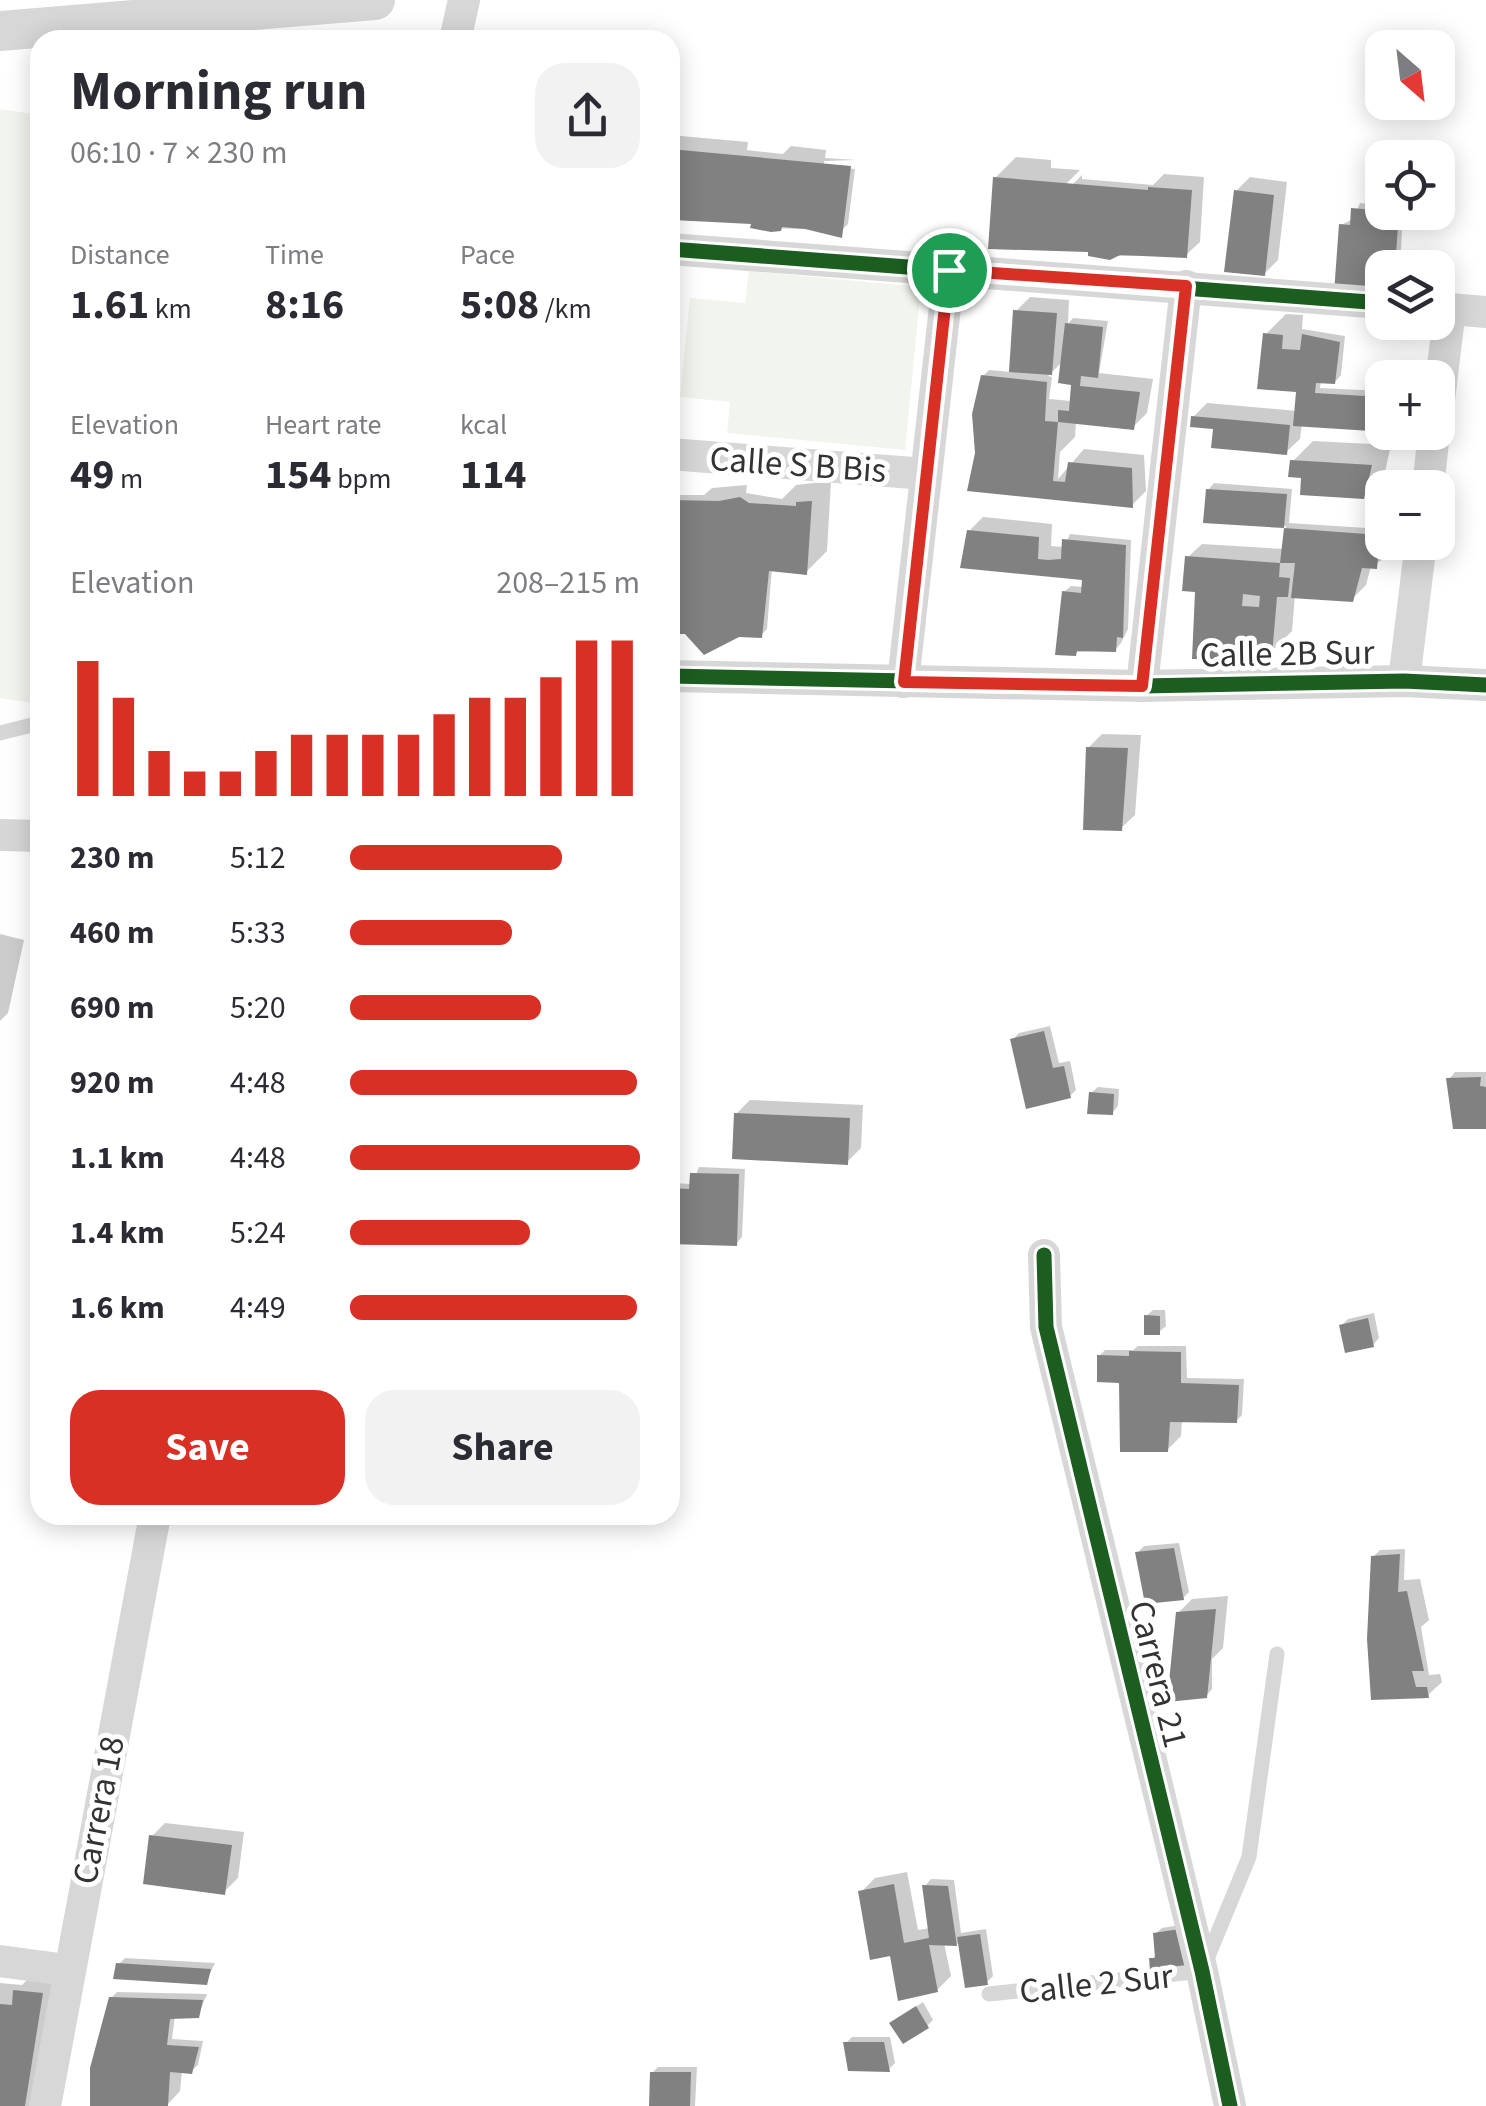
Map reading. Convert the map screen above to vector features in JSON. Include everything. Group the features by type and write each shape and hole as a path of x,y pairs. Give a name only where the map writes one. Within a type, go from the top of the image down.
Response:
{"street":[{"path":"0,30 375,0"},
{"path":"457,30 464,0"},
{"path":"680,251 1365,302"},
{"path":"904,682 949,270"},
{"path":"1142,686 1186,286"},
{"path":"1455,309 1486,312"},
{"name":"Calle S B Bis","path":"680,455 926,474"},
{"path":"1404,681 1419,560"},
{"name":"Calle 2B Sur","path":"680,676 1142,686 1404,681 1486,686"},
{"path":"0,835 30,836"},
{"name":"Carrera 21","path":"1044,1255 1046,1327 1202,1971 1230,2106"},
{"name":"Carrera 18","path":"45,2106 67,1970 153,1525"},
{"path":"0,1961 67,1970"}],"lane":[{"path":"0,732 30,726"},
{"path":"1202,1971 1248,1857 1277,1654"},
{"name":"Calle 2 Sur","path":"990,1994 1202,1971"}],"shaded area":[{"path":"0,109 30,114 30,702 0,698"},
{"path":"749,271 921,287 905,450 727,433 730,402 680,397 690,298 745,303"}],"building":[{"path":"680,150 851,166 842,238 782,227 781,231 771,232 750,228 751,224 680,220"},
{"path":"993,177 1192,190 1187,258 1120,255 1110,260 1088,256 1088,252 988,249"},
{"path":"1234,190 1274,195 1265,276 1224,272"},
{"path":"1351,208 1365,209 1365,230 1398,230 1396,250 1365,250 1365,296 1334,293 1339,224 1350,225"},
{"path":"1013,310 1057,313 1052,375 1009,372"},
{"path":"1065,323 1103,327 1098,378 1081,376 1080,386 1140,392 1134,430 1058,422 1058,410 1069,411 1071,385 1058,383"},
{"path":"1263,333 1283,335 1282,349 1300,350 1302,334 1340,342 1335,384 1316,383 1315,393 1365,396 1365,431 1293,426 1296,392 1257,389"},
{"path":"981,375 1047,382 1045,421 1058,422 1053,481 1065,482 1068,462 1132,468 1133,508 967,491 975,453 972,414"},
{"path":"1191,416 1290,425 1287,455 1211,448 1213,429 1190,427"},
{"path":"1290,460 1372,465 1371,470 1365,470 1364,499 1300,495 1301,478 1288,477"},
{"path":"1206,489 1287,494 1284,528 1203,523"},
{"path":"740,497 749,503 796,506 796,502 812,501 807,575 769,571 762,638 739,637 704,655 685,634 680,634 680,500"},
{"path":"1284,528 1365,534 1365,560 1378,560 1377,569 1362,568 1353,602 1291,598 1295,563 1280,563"},
{"path":"967,530 1039,537 1038,559 1048,560 1061,559 1062,539 1126,545 1123,638 1117,637 1116,652 1055,655 1062,591 1081,593 1082,580 960,568"},
{"path":"1185,556 1280,563 1279,577 1290,578 1288,597 1277,597 1272,655 1237,653 1237,660 1192,659 1195,592 1182,591","holes":["1243,594 1260,596 1259,607 1242,606"]},
{"path":"1086,747 1128,748 1122,831 1083,830"},
{"path":"1044,1031 1053,1068 1064,1066 1071,1098 1026,1109 1010,1039"},
{"path":"1481,1077 1480,1086 1486,1087 1486,1129 1453,1129 1446,1078"},
{"path":"1089,1092 1114,1094 1113,1115 1087,1114"},
{"path":"734,1113 850,1118 848,1165 732,1159"},
{"path":"690,1173 739,1174 737,1246 680,1244 680,1189 689,1189"},
{"path":"1144,1315 1160,1316 1160,1335 1144,1335"},
{"path":"1368,1318 1374,1347 1345,1353 1339,1325"},
{"path":"1129,1351 1181,1352 1181,1383 1239,1385 1237,1423 1170,1422 1168,1452 1120,1452 1119,1383 1097,1382 1097,1355 1129,1356"},
{"path":"1174,1548 1184,1600 1145,1604 1135,1552"},
{"path":"1400,1554 1398,1592 1407,1591 1424,1671 1412,1671 1416,1687 1427,1687 1429,1698 1371,1700 1367,1639 1371,1556"},
{"path":"1216,1609 1207,1698 1167,1702 1176,1612"},
{"path":"149,1835 232,1845 225,1895 143,1884"},
{"path":"894,1884 904,1943 929,1938 922,1885 948,1886 957,1946 929,1945 938,1992 898,2001 890,1956 870,1960 858,1891"},
{"path":"1187,1928 1191,1967 1150,1971 1149,1958 1155,1958 1153,1933"},
{"path":"980,1934 988,1985 965,1988 957,1937"},
{"path":"116,1963 211,1969 207,1985 113,1979"},
{"path":"13,1990 43,1993 25,2106 0,2106 0,2004 12,2005"},
{"path":"109,1997 203,2000 199,2018 170,2019 167,2045 199,2047 192,2074 170,2072 168,2106 90,2106 90,2068"},
{"path":"916,2006 929,2028 903,2044 889,2023"},
{"path":"843,2042 884,2042 890,2072 848,2071"},
{"path":"650,2072 691,2072 690,2106 649,2106"}],"cycle path":[{"path":"680,250 1365,302"},
{"path":"680,676 1142,686 1404,681 1486,685"},
{"path":"1044,1255 1046,1327 1202,1971 1230,2106"}],"route":[{"path":"949,270 1186,286 1142,686 904,682 949,270"}]}
